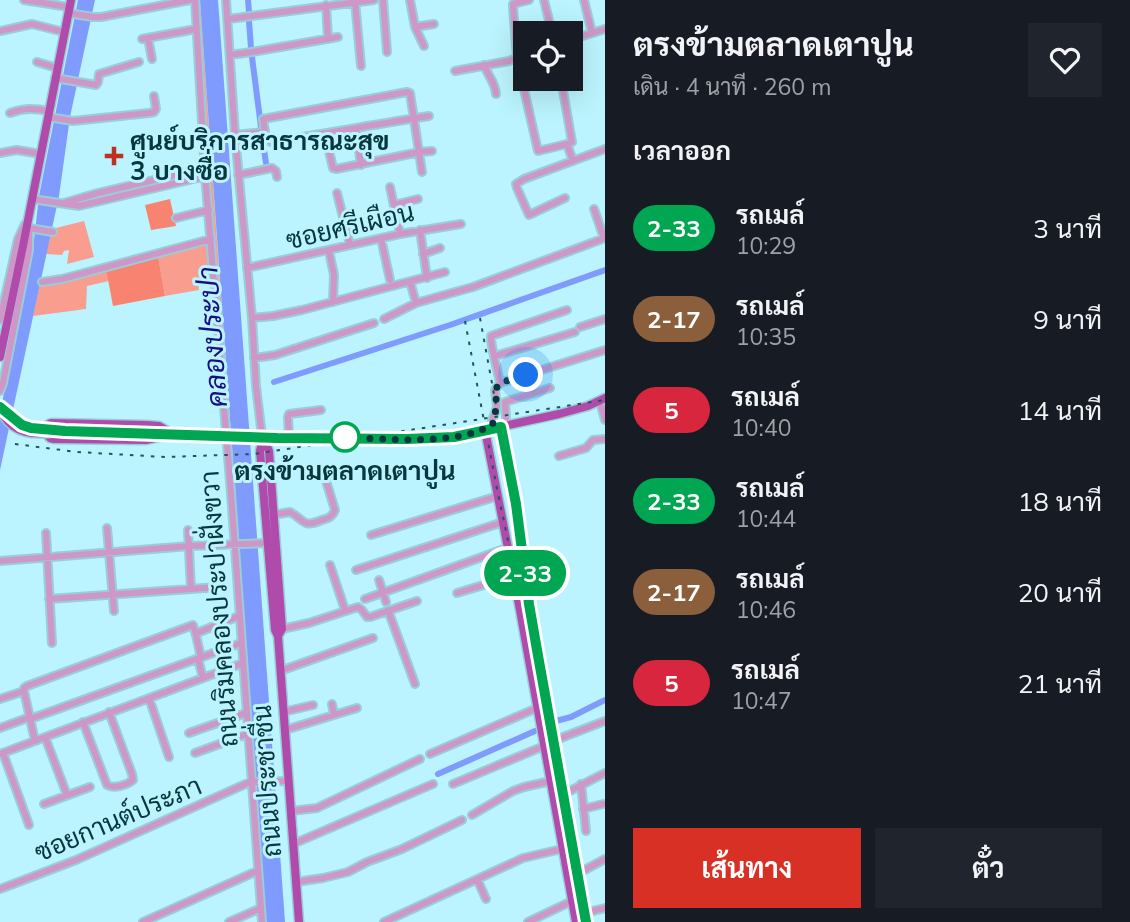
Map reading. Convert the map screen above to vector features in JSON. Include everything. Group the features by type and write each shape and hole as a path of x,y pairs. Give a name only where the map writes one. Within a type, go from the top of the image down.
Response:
{"main road":[{"path":"0,357 35,199 41,154 71,8"},
{"path":"0,408 22,425 65,431 289,438 433,438 454,437 497,425 604,403"},
{"path":"51,423 134,424 159,426 173,434 146,440 54,439 47,435 46,426 51,423"},
{"path":"497,425 516,504 529,604 585,918"},
{"path":"485,430 576,922"},
{"name":"ถนนประชาชื่น","path":"263,437 269,452 274,515 280,671 299,922"},
{"name":"ถนนประชาชื่น","path":"263,437 260,451 263,543 275,629 280,633"},
{"path":"544,746 554,743"}],"street":[{"path":"24,0 71,8 92,17 192,0"},
{"name":"ถนนริมคลองประปาฝั่งขวา","path":"192,0 228,436 261,922"},
{"path":"226,0 238,175 258,408 263,437"},
{"path":"228,19 374,0"},
{"path":"383,0 387,52"},
{"path":"410,0 415,27 424,46"},
{"path":"514,21 513,4 529,0"},
{"path":"544,0 549,21"},
{"path":"584,0 592,33"},
{"path":"355,2 361,66"},
{"path":"326,5 328,39"},
{"path":"0,31 32,24 64,32"},
{"path":"415,27 434,24"},
{"path":"152,59 145,38 196,29"},
{"path":"583,36 605,31"},
{"path":"230,55 338,37"},
{"path":"455,71 513,59"},
{"path":"37,62 58,75 79,83 96,85 99,74 139,62"},
{"path":"484,65 495,84 496,94"},
{"path":"524,91 538,151 572,142 563,91"},
{"path":"422,172 420,152 415,118 411,94 407,92 262,119 264,132 271,142 326,134 415,118 429,116"},
{"path":"10,113 33,108 70,121 149,113 156,109 154,96"},
{"path":"356,129 361,165"},
{"path":"235,135 264,132"},
{"path":"326,134 333,168 338,169 432,151"},
{"path":"567,144 573,161"},
{"path":"565,198 531,215 528,214 516,184 605,149"},
{"path":"0,153 17,150 41,154"},
{"path":"60,204 205,168"},
{"path":"238,175 270,168 276,171 276,177"},
{"path":"35,199 79,206 206,176"},
{"path":"390,187 400,234"},
{"path":"337,194 350,245"},
{"path":"394,205 418,199"},
{"path":"384,319 416,303 482,284 604,238 594,209"},
{"path":"176,218 209,210"},
{"path":"0,391 29,250 32,228 30,213"},
{"path":"0,320 18,239 30,213"},
{"name":"ซอยศรีเผือน","path":"247,268 419,230 461,224"},
{"path":"32,228 53,232"},
{"path":"419,230 427,278"},
{"path":"381,238 390,280"},
{"path":"42,282 212,239"},
{"path":"423,254 440,248"},
{"path":"329,251 334,275 333,302"},
{"path":"251,318 273,316 333,302 445,272"},
{"path":"411,285 416,303"},
{"path":"500,383 489,337 567,310"},
{"path":"495,356 605,319"},
{"path":"254,358 275,355 374,323"},
{"path":"497,425 492,421 497,407 495,390 500,383 605,350"},
{"path":"506,418 505,402 550,388"},
{"path":"604,403 605,420"},
{"path":"289,438 289,414 321,410"},
{"path":"559,456 586,447 593,440 605,439"},
{"path":"274,515 290,512 307,525 331,517 335,510 323,471"},
{"path":"371,535 498,496"},
{"path":"356,570 503,522"},
{"path":"107,528 114,611"},
{"path":"188,530 191,589"},
{"path":"46,533 52,643"},
{"path":"0,561 263,543"},
{"path":"365,599 508,548"},
{"path":"331,565 345,610"},
{"path":"457,593 513,576"},
{"path":"379,580 386,602"},
{"path":"50,599 219,587"},
{"path":"280,633 345,610 358,607 367,617 417,601"},
{"path":"388,610 415,684"},
{"path":"196,635 199,631 239,616"},
{"path":"35,741 24,691 27,685 192,625 204,678"},
{"path":"280,671 373,638"},
{"path":"0,728 241,643"},
{"path":"29,825 2,753 243,663"},
{"path":"0,699 24,691"},
{"path":"149,698 169,757"},
{"path":"332,704 334,715"},
{"path":"283,712 313,705"},
{"path":"285,730 357,708"},
{"path":"430,754 537,708"},
{"path":"83,722 107,785 111,787 130,783 133,777 109,712"},
{"path":"189,733 247,713"},
{"path":"554,743 605,720"},
{"path":"195,753 247,734"},
{"path":"45,737 67,795"},
{"path":"453,784 544,746"},
{"path":"291,811 317,808 420,759"},
{"path":"564,794 605,773"},
{"name":"ซอยกานต์ประภา","path":"0,889 76,860 253,782 288,781"},
{"path":"472,815 513,791 551,781"},
{"path":"293,844 433,784"},
{"path":"581,784 586,831"},
{"path":"44,804 90,787"},
{"path":"583,809 603,804"},
{"path":"296,882 348,872 462,820"},
{"path":"384,922 523,858 562,849"},
{"path":"577,874 605,859"},
{"path":"143,922 257,871"},
{"path":"477,879 486,899"},
{"path":"528,922 572,901"},
{"path":"229,922 261,908"},
{"path":"585,918 605,908"}],"shaded area":[{"path":"197,0 200,0 230,427 228,427"},
{"path":"170,199 176,226 151,230 145,205"},
{"path":"84,221 94,257 67,264 69,250 62,255 46,254 52,229"},
{"path":"209,244 212,279 198,279 199,290 165,296 158,256"},
{"path":"158,256 165,296 113,306 106,269"},
{"path":"106,269 109,281 87,286 86,309 33,316 40,284"}],"water":[{"path":"78,0 95,0 70,117 59,196 0,470 0,413"},
{"path":"200,0 218,0 285,922 266,922"}],"waterway":[{"path":"248,0 249,12"},
{"path":"249,21 251,48"},
{"path":"252,57 261,127"},
{"path":"262,137 266,163"},
{"path":"274,382 450,325 605,270"},
{"path":"552,722 571,717 605,700"},
{"path":"438,774 535,731"}],"railway":[{"path":"480,318 511,487 529,621 584,922"},
{"path":"465,321 513,564"},
{"path":"15,444 77,452 165,457 254,454 605,400"}],"bus line":[{"name":"2-33","path":"0,407 22,425 65,431 407,439 454,437 501,427 516,504 529,604 586,922"}],"place":[{"name":"ศูนย์บริการสาธารณะสุข 3 บางซื่อ","path":"114,156"},
{"name":"ตรงข้ามตลาดเตาปูน","path":"345,437"}],"route":[{"path":"345,437 454,437 485,430 493,424 497,407 495,390 500,383 526,375"}],"water label":[{"name":"คลองประปา","path":"212,337"}]}
